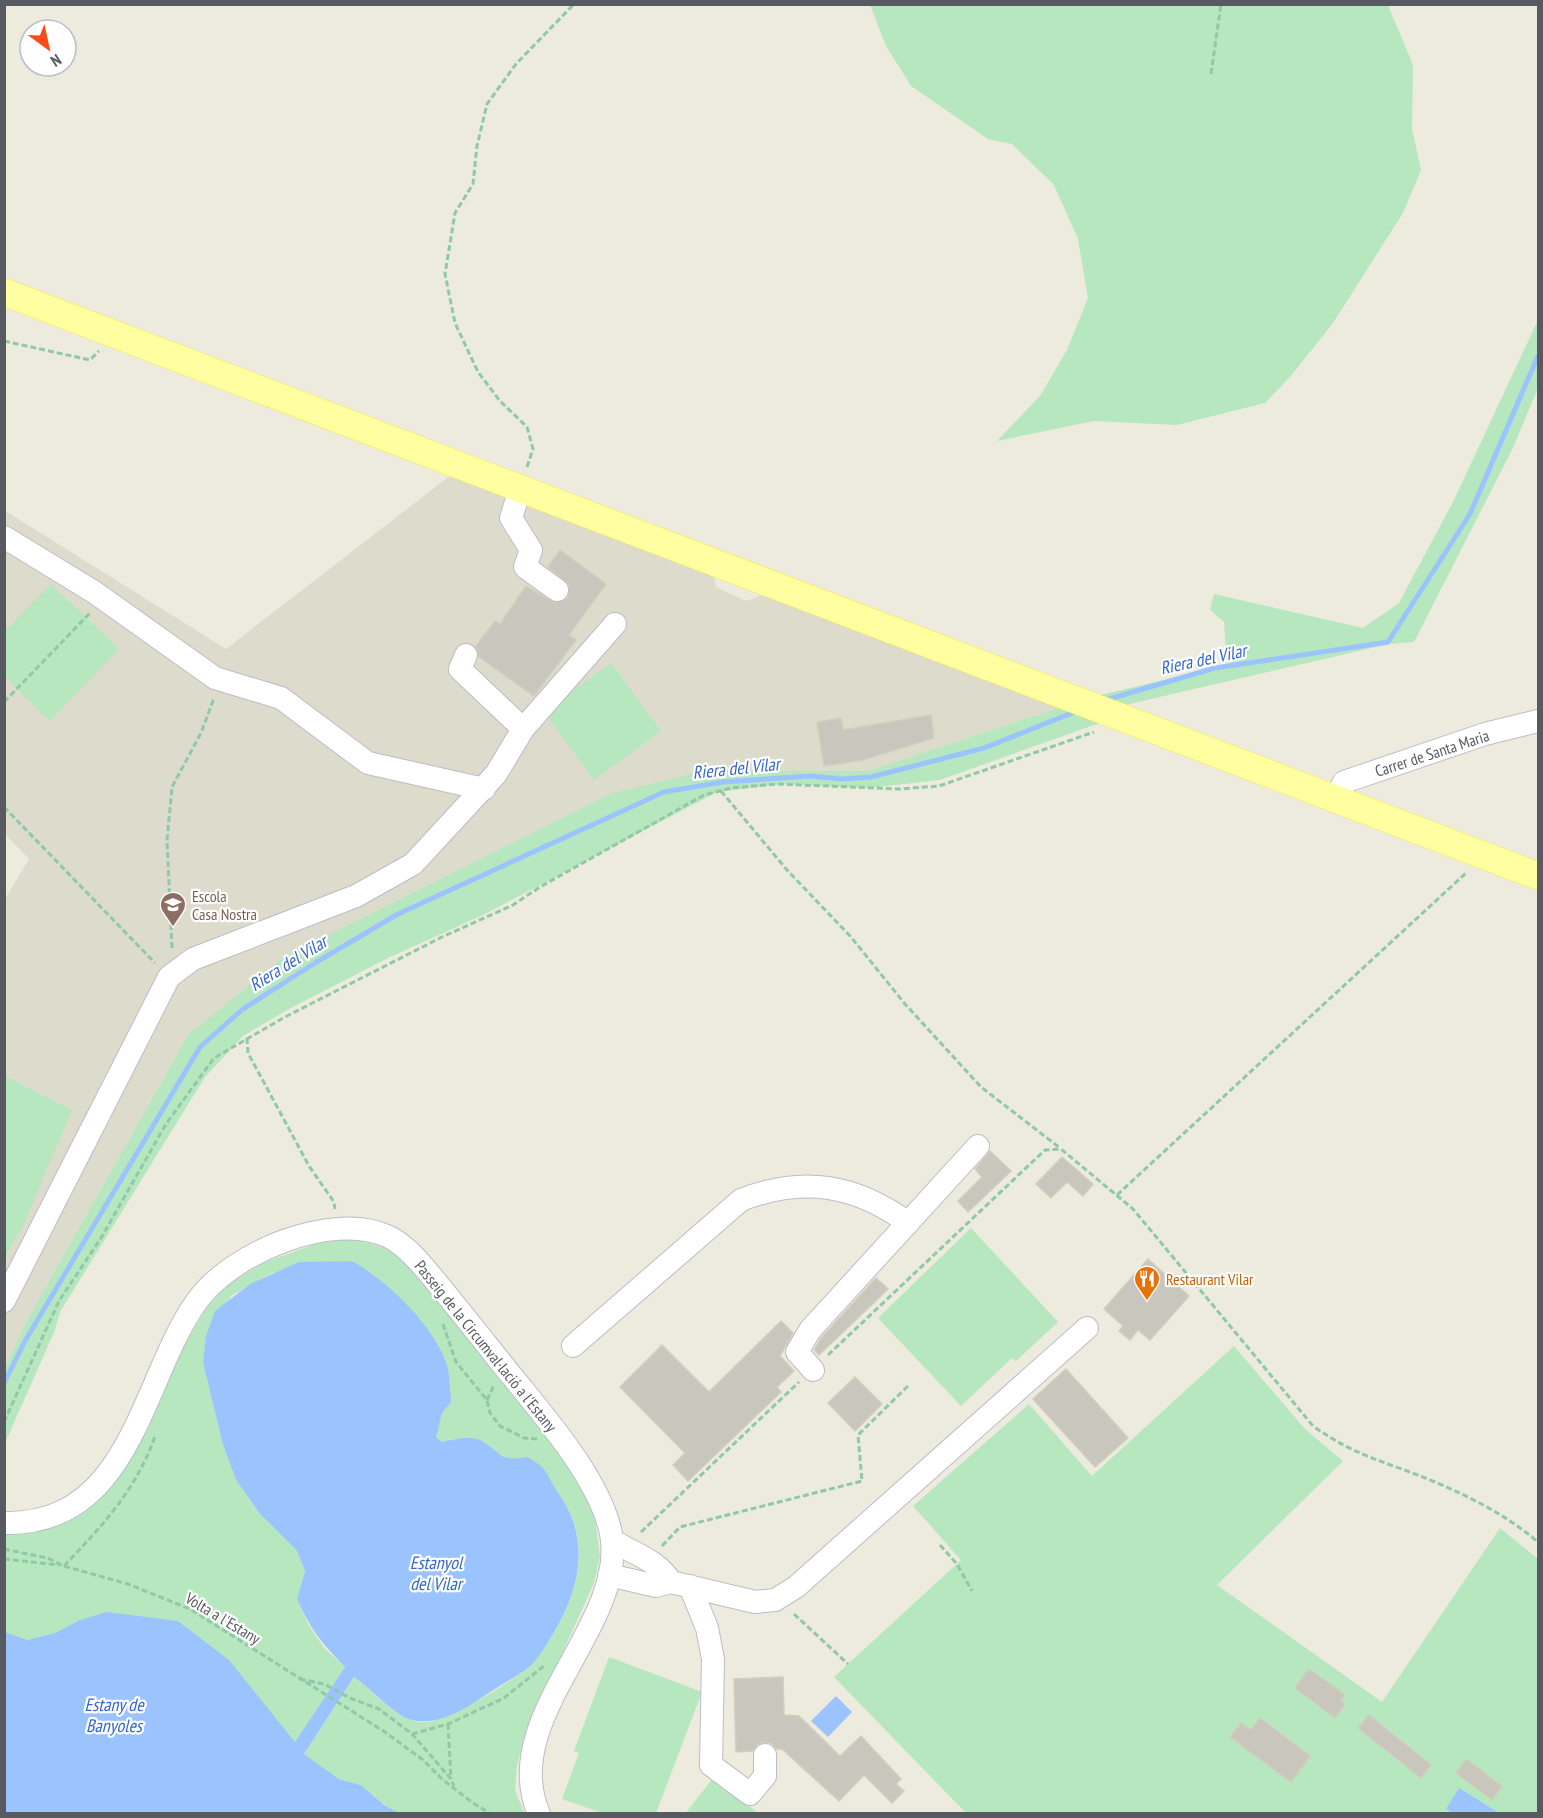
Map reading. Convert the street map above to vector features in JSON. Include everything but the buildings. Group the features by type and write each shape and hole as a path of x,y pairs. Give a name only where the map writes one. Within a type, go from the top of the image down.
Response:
{"main road":[{"path":"4,292 1539,876"}],"street":[{"path":"520,489 511,518 531,550 525,567 557,590"},
{"path":"4,537 104,599 221,679 281,698 368,763 483,789"},
{"path":"4,1301 169,977 193,959 356,896 413,864 496,774 523,729 615,624"},
{"path":"466,655 460,669 523,729"},
{"name":"Carrer de Santa Maria","path":"1335,799 1344,782 1485,734 1539,721"},
{"path":"813,1370 797,1352 810,1330 978,1146"},
{"path":"573,1346 741,1200 762,1192 802,1186 853,1192 883,1204 908,1223"},
{"name":"Passeig de la Circumval·lació a l'Estany","path":"4,1523 22,1522 49,1515 65,1509 91,1492 123,1450 146,1408 186,1319 198,1299 222,1273 248,1257 300,1237 338,1227 365,1228 389,1236 412,1254 428,1272 556,1431 601,1505 612,1540 609,1575 602,1598 544,1716 532,1754 530,1779 539,1814"},
{"path":"609,1575 656,1586 680,1584 755,1602 775,1600 796,1587 1087,1328"},
{"path":"612,1540 630,1552 654,1561 680,1584 707,1628 713,1659 711,1765 750,1794 765,1776 765,1755"}],"path":[{"path":"520,489 533,448 527,427 500,401 478,372 455,323 445,274 455,213 473,184 477,146 488,104 516,64 574,4"},
{"path":"1210,75 1221,4"},
{"path":"4,341 90,360 100,350"},
{"path":"4,702 104,599"},
{"path":"169,977 173,940 167,887 167,840 172,787 201,733 221,679"},
{"path":"4,1422 59,1301 70,1289 166,1124 214,1058 247,1038 442,937 513,905 540,886 704,795 721,790 777,784 900,789 939,786 1108,727 1117,716"},
{"path":"721,790 787,870 850,937 904,1004 981,1087 1061,1149"},
{"path":"4,807 169,977"},
{"path":"1117,1195 1485,856"},
{"path":"247,1038 249,1053 285,1123 334,1202 338,1227"},
{"path":"440,1317 456,1362 487,1400 490,1413 500,1426 524,1438 545,1440"},
{"path":"657,1551 680,1527 862,1481 858,1435 909,1385"},
{"path":"64,1566 129,1493 145,1464 156,1434"},
{"path":"940,1545 957,1564 972,1591"},
{"name":"Volta a l'Estany","path":"4,1549 47,1558 64,1566"},
{"name":"Volta a l'Estany","path":"4,1559 64,1566 128,1584 190,1609 345,1707 423,1760 454,1788 491,1814"},
{"path":"794,1614 848,1664"},
{"path":"412,1734 448,1724 504,1698 535,1675 548,1662"},
{"name":"Volta a l'Estany","path":"297,1678 324,1684 350,1698 379,1709 412,1734 451,1779 454,1788"},
{"path":"448,1724 451,1779"}],"shaded area":[{"name":"Escola Casa Nostra","path":"451,475 714,575 716,587 746,601 766,594 1064,706 868,771 703,771 188,1035 27,1320 5,1367 5,899 29,859 5,834 4,515 7,512 226,649"}],"green space":[{"path":"870,5 1388,5 1413,65 1412,129 1421,170 1403,213 1333,323 1290,377 1265,403 1177,425 1094,421 997,441 1040,396 1067,350 1088,298 1078,239 1054,185 1012,144 988,139 911,86 886,46"},
{"path":"1538,320 1538,388 1513,448 1414,642 1389,644 1125,705 1100,695 1227,665 1224,622 1210,610 1214,594 1363,628 1399,603 1453,502"},
{"path":"51,584 119,649 50,721 5,677 4,632"},
{"path":"611,663 661,731 594,780 544,712"},
{"path":"1064,706 1108,720 940,780 869,788 781,784 717,792 485,914 386,959 289,1009 243,1036 205,1077 60,1312 55,1330 5,1443 5,1367 27,1320 188,1035 284,957 613,793 703,771 868,771"},
{"path":"5,1076 72,1110 23,1226 5,1256"},
{"path":"971,1228 1058,1322 1016,1361 1012,1358 961,1406 878,1318"},
{"path":"346,1239 367,1242 383,1248 414,1270 557,1447 594,1513 600,1556 594,1583 524,1738 517,1766 515,1790 524,1813 400,1813 384,1805 361,1785 339,1779 304,1754 355,1676 397,1713 413,1721 425,1722 444,1717 468,1705 517,1676 545,1647 558,1626 568,1605 579,1560 578,1537 571,1515 541,1467 528,1457 514,1459 500,1456 481,1441 454,1439 442,1442 435,1437 442,1413 451,1401 421,1320 378,1278 352,1261 336,1261 272,1273 231,1296 203,1363 223,1445 236,1480 260,1514 297,1551 305,1571 297,1599 308,1624 324,1648 345,1667 295,1743 239,1673 5,1657 5,1533 37,1530 142,1437 186,1342 208,1306 229,1283 266,1262 315,1244"},
{"path":"1234,1346 1305,1429 1343,1461 1217,1585 1382,1702 1500,1528 1538,1559 1538,1813 966,1813 834,1677 961,1560 913,1506 1029,1404 1092,1476"},
{"path":"609,1657 702,1692 656,1813 602,1813 562,1799 579,1753 574,1751"},
{"path":"713,1778 758,1813 685,1814"}],"water":[{"name":"Estanyol del Vilar","path":"352,1261 380,1280 409,1307 423,1322 443,1354 450,1381 451,1402 442,1413 436,1437 442,1442 471,1438 480,1440 505,1457 528,1457 545,1470 569,1511 578,1546 575,1582 570,1600 545,1647 533,1663 519,1674 463,1709 435,1720 416,1721 400,1715 354,1677 304,1754 339,1779 361,1785 384,1805 400,1813 5,1813 5,1632 27,1640 55,1633 80,1620 107,1612 178,1621 229,1660 295,1742 345,1667 318,1636 297,1599 305,1571 297,1551 260,1514 236,1480 223,1445 203,1363 206,1336 215,1311 250,1284 299,1262"},
{"path":"836,1696 852,1712 828,1737 811,1721"},
{"path":"1459,1788 1499,1813 1453,1813 1446,1809"}],"waterway":[{"name":"Riera del Vilar","path":"1102,701 1215,668 1388,642 1470,514 1538,356"},
{"name":"Riera del Vilar","path":"4,1383 25,1341 200,1047 243,1009 315,963 398,914 664,792 723,782 811,776 842,779 871,777 984,748 1077,711"}],"place":[{"name":"Escola Casa Nostra","path":"173,928"},
{"name":"Restaurant Vilar","path":"1147,1302"}],"water label":[{"name":"Estany de Banyoles","path":"114,1714"}]}
